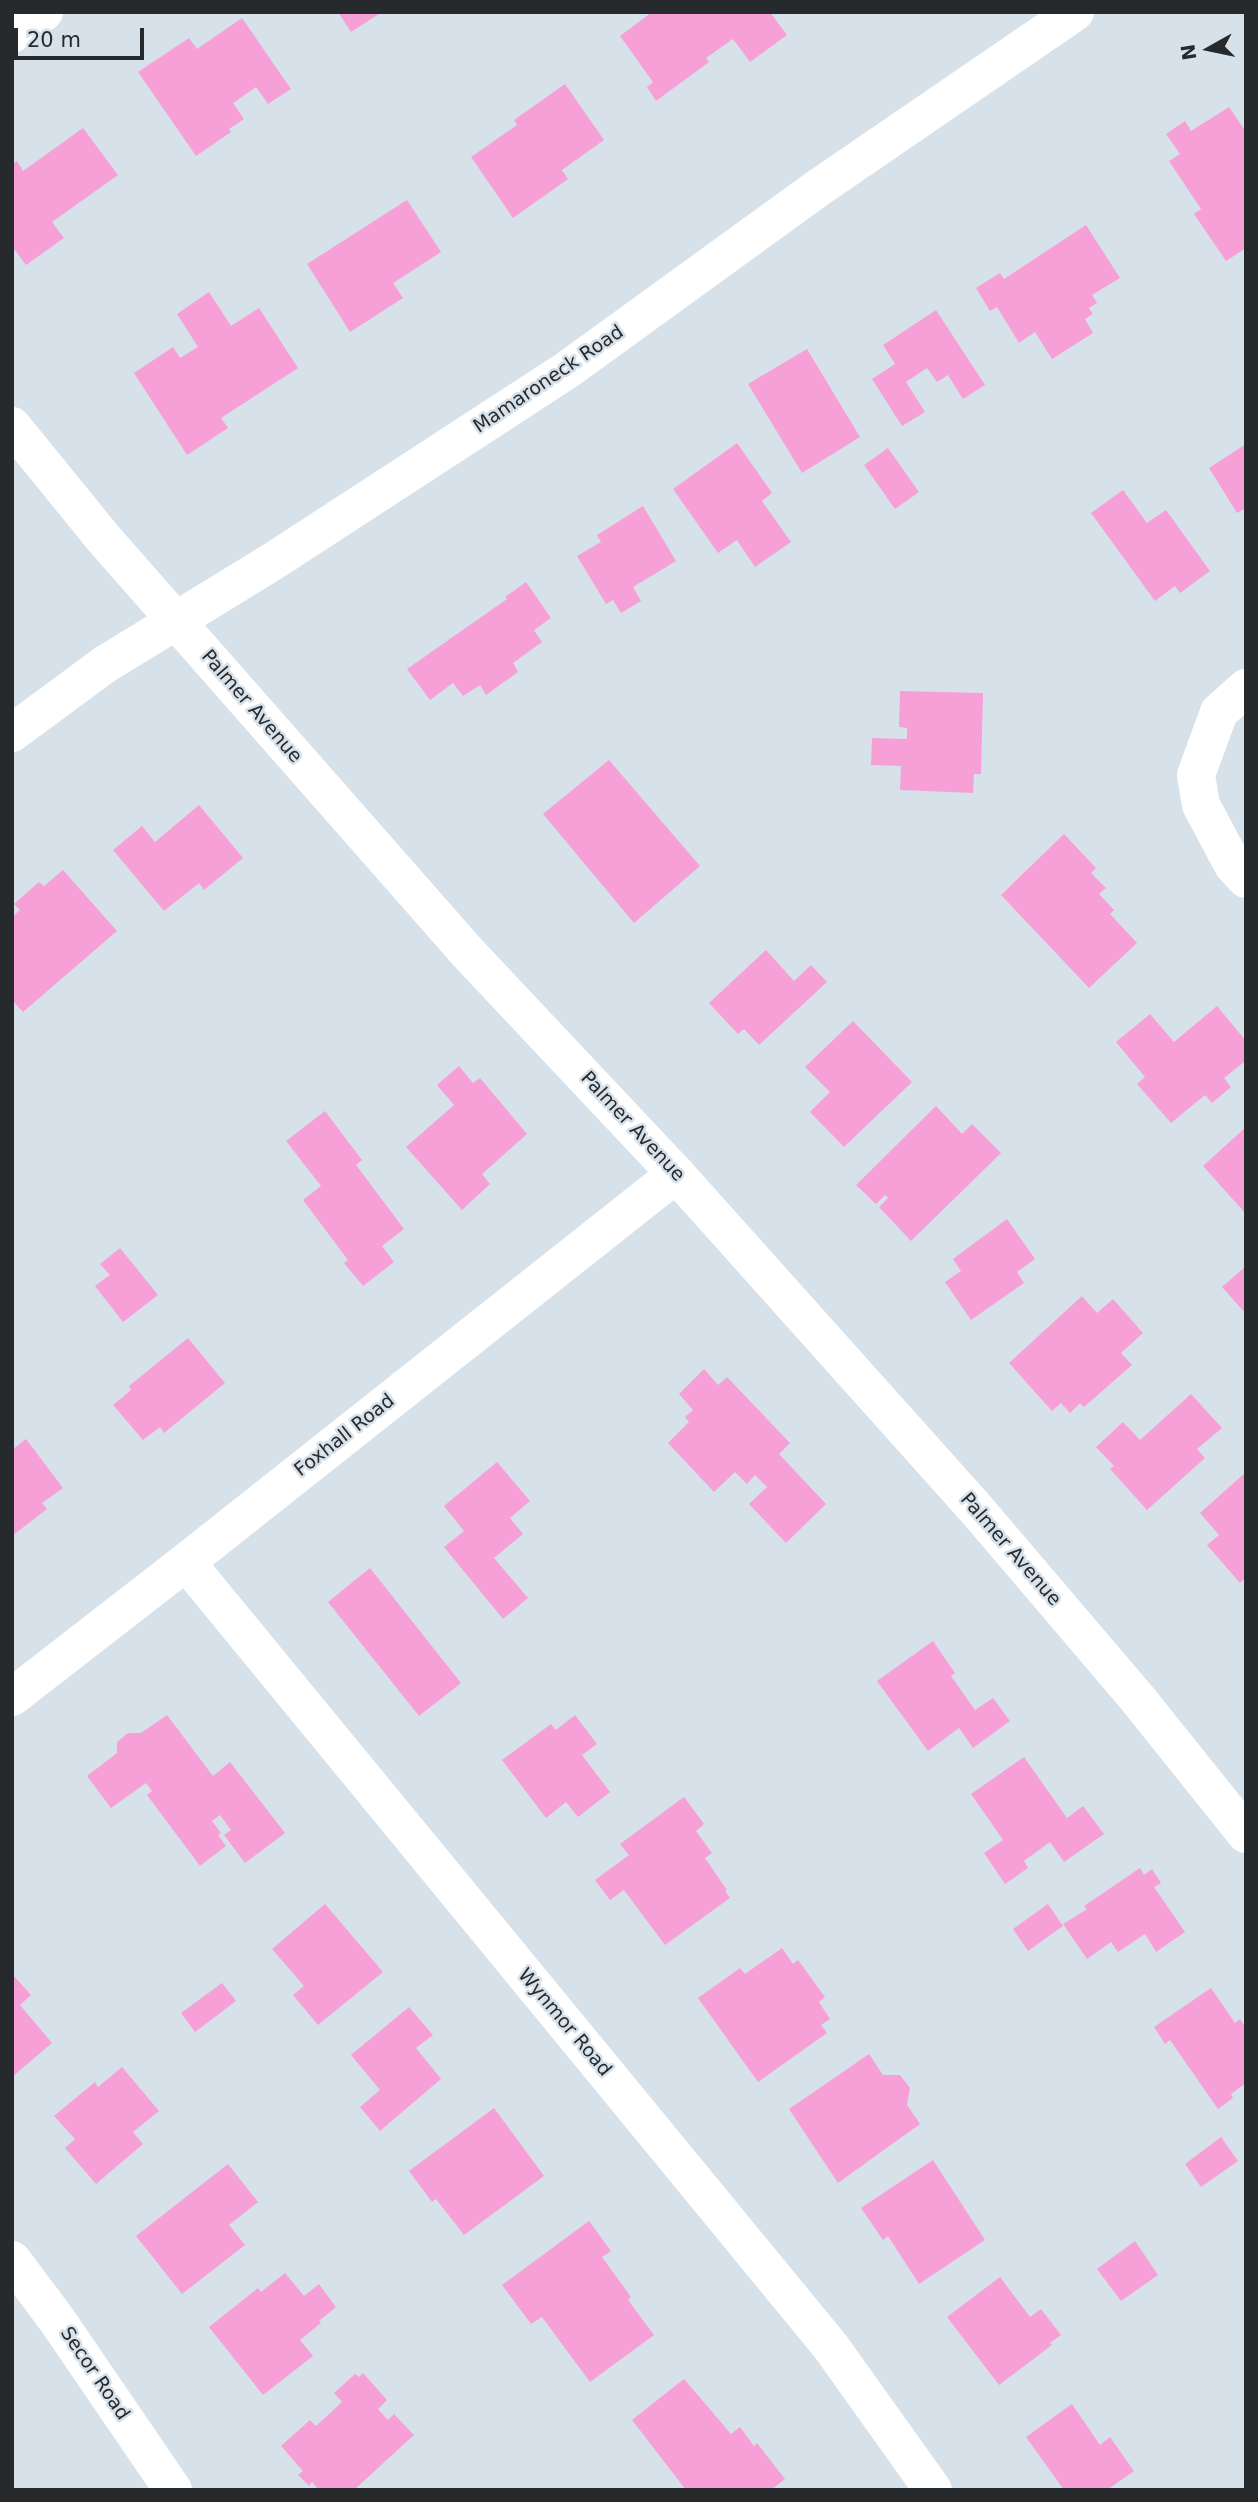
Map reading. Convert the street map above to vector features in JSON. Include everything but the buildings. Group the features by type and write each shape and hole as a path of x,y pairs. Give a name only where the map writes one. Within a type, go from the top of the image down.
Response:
{"street":[{"path":"12,33 44,12"},
{"name":"Mamaroneck Road","path":"12,733 104,665 275,560 567,370 818,188 1075,12"},
{"name":"Palmer Avenue","path":"12,426 104,539 468,953 676,1174 976,1509 1137,1698 1246,1834"},
{"path":"1246,688 1219,712 1196,775 1201,805 1233,865 1246,879"},
{"name":"Foxhall Road","path":"12,1697 676,1174"},
{"name":"Wynmor Road","path":"186,1562 831,2347 933,2490"},
{"name":"Secor Road","path":"12,2260 57,2320 173,2490"}]}
